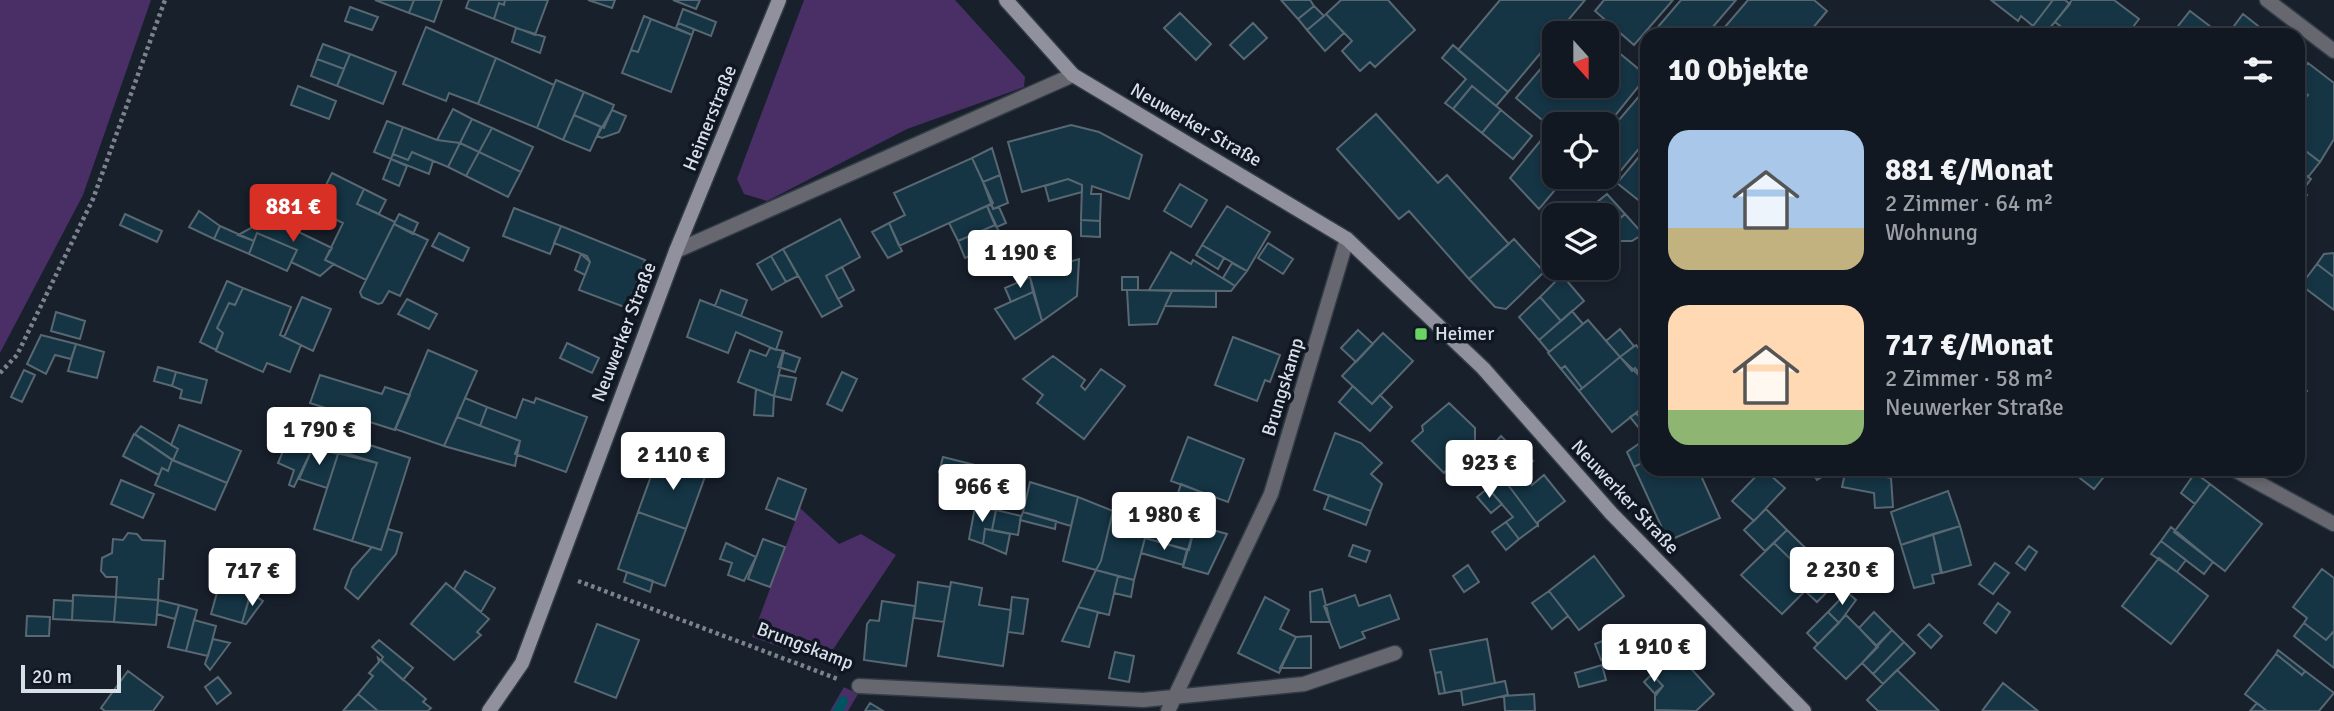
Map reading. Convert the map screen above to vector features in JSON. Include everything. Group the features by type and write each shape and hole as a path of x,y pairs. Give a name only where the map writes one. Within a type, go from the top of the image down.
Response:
{"street":[{"name":"Heimerstraße","path":"676,251 779,0"},
{"name":"Neuwerker Straße","path":"1006,0 1073,75 1347,239 1483,368 1611,513 1804,711"},
{"path":"2267,0 2304,28"},
{"path":"2305,29 2334,51"},
{"name":"Neuwerker Straße","path":"489,711 522,663 676,251 1073,75"},
{"name":"Brungskamp","path":"1168,711 1178,695 1271,494 1347,239"},
{"path":"2246,476 2334,524"},
{"name":"Brungskamp","path":"859,687 1143,700 1304,684 1395,653"}],"path":[{"path":"0,373 17,355 93,199 165,0"},
{"name":"Brungskamp","path":"556,573 859,687"}],"shaded area":[{"path":"0,0 151,0 83,195 0,353"},
{"path":"804,0 955,0 1025,77 1024,87 907,129 767,201 744,194 737,179"},
{"path":"800,508 839,544 861,534 896,555 824,663 752,637"},
{"path":"844,687 858,694 848,711 830,711"}],"building":[{"path":"375,0 414,0 409,13"},
{"path":"414,0 442,0 434,22 409,13"},
{"path":"469,0 505,0 504,5 499,3 494,19 466,8"},
{"path":"505,0 548,0 535,35 494,19 499,3 504,5"},
{"path":"588,0 615,0 612,8"},
{"path":"673,0 700,0 696,9"},
{"path":"1281,0 1310,0 1314,6 1298,19"},
{"path":"1341,0 1388,0 1415,30 1375,67 1370,62 1360,71 1342,51 1352,41 1326,14"},
{"path":"1500,0 1585,0 1567,21 1542,21 1542,51 1508,92 1458,50"},
{"path":"1604,0 1673,0 1649,28 1640,28 1640,38 1634,45 1619,32 1619,21 1606,21 1595,11"},
{"path":"1681,0 1736,0 1712,28 1657,28"},
{"path":"1748,0 1814,0 1827,11 1813,28 1724,28"},
{"path":"1991,0 2053,0 2033,26 2021,16 2018,21"},
{"path":"2053,0 2065,0 2070,4 2050,28 2033,26"},
{"path":"2072,0 2114,0 2139,19 2132,28 2063,28 2055,22"},
{"path":"1314,6 1324,16 1307,30 1298,19"},
{"path":"350,7 378,17 372,30 345,21"},
{"path":"683,9 716,22 711,36 678,23"},
{"path":"2190,11 2211,27 2210,28 2177,28"},
{"path":"1180,13 1211,44 1196,60 1164,28"},
{"path":"1326,14 1344,33 1325,51 1307,30"},
{"path":"2243,14 2261,28 2232,28"},
{"path":"644,16 651,19 638,52 631,50"},
{"path":"651,19 692,35 671,92 622,73 631,50 638,52"},
{"path":"678,23 694,29 692,35 676,28"},
{"path":"1253,23 1267,38 1244,59 1230,45"},
{"path":"426,27 496,58 478,104 449,93 446,101 403,84"},
{"path":"516,28 545,37 540,53 512,42"},
{"path":"323,44 350,54 344,69 317,59"},
{"path":"1453,45 1508,92 1496,106 1472,86 1453,109 1445,103 1466,79 1442,58"},
{"path":"1619,53 1640,70 1640,85 1618,112 1542,112 1542,120 1516,98 1542,67 1542,98 1619,98"},
{"path":"350,54 396,72 383,104 337,86"},
{"path":"496,58 554,85 537,128 478,104"},
{"path":"317,59 344,69 337,86 311,76"},
{"path":"2308,63 2334,83 2334,139 2320,162 2305,150 2305,98 2308,95 2305,93 2305,67"},
{"path":"556,80 584,92 563,140 537,128"},
{"path":"298,86 336,101 329,119 291,105"},
{"path":"1472,86 1501,110 1482,133 1453,109"},
{"path":"584,92 614,105 604,128 574,115"},
{"path":"1640,95 1640,147 1619,173 1619,120"},
{"path":"453,109 472,119 460,143 437,140"},
{"path":"612,110 626,116 619,132 602,138 597,136"},
{"path":"1501,110 1532,136 1513,159 1482,133"},
{"path":"1376,114 1438,183 1447,175 1509,244 1469,279 1409,211 1399,219 1337,149"},
{"path":"574,115 601,127 590,151 563,140"},
{"path":"472,119 492,128 479,152 460,143"},
{"path":"387,121 403,127 391,159 374,152"},
{"path":"1071,125 1099,132 1142,155 1129,199 1092,186 1091,194 1101,194 1100,221 1081,220 1082,185 1068,179 1022,192 1008,142"},
{"path":"403,127 437,140 460,143 448,167 412,152 408,160 393,154"},
{"path":"492,128 533,147 521,172 479,152"},
{"path":"1542,139 1542,189 1556,189 1539,209 1510,178"},
{"path":"460,143 479,152 466,176 448,167"},
{"path":"992,148 1000,175 983,182 972,158"},
{"path":"2305,150 2320,162 2308,177 2305,175"},
{"path":"412,152 433,161 429,174 391,159 393,154 408,160"},
{"path":"479,152 521,172 508,197 466,176"},
{"path":"1640,155 1640,201 1619,185 1619,181"},
{"path":"972,158 993,203 899,246 889,223 905,215 894,193"},
{"path":"391,159 407,166 399,186 383,179"},
{"path":"332,173 364,189 357,204 395,222 366,280 325,260 343,223 314,209"},
{"path":"2305,174 2311,179 2305,187"},
{"path":"1000,175 1008,203 993,209 983,182"},
{"path":"1068,179 1082,185 1082,192 1049,201 1045,186"},
{"path":"1180,184 1207,200 1191,227 1164,211"},
{"path":"364,189 386,200 379,214 357,204"},
{"path":"1607,194 1615,203 1596,203"},
{"path":"992,205 993,209 999,207 1006,223 997,227 987,206"},
{"path":"987,206 995,225 958,241 949,223"},
{"path":"1227,206 1270,232 1247,271 1202,245"},
{"path":"1619,207 1625,214 1619,219"},
{"path":"514,208 561,226 550,254 503,236"},
{"path":"199,211 220,226 214,239 189,227"},
{"path":"257,212 332,248 325,260 334,264 320,276 291,262 297,250 257,233 254,241 238,235 251,228"},
{"path":"125,214 162,231 157,242 120,225"},
{"path":"399,214 418,223 413,234 394,224"},
{"path":"1625,214 1640,231 1640,236 1632,241 1619,241 1619,219"},
{"path":"840,219 860,257 826,276 842,306 822,317 783,249"},
{"path":"1081,220 1100,221 1100,237 1081,236"},
{"path":"889,223 902,251 888,258 872,232"},
{"path":"394,224 428,240 400,296 389,291 382,303 378,304 362,297 360,292"},
{"path":"995,225 1005,240 965,258 958,241"},
{"path":"220,226 254,241 249,254 214,239"},
{"path":"561,226 645,260 627,308 579,290 590,262 587,256 554,243"},
{"path":"257,233 297,250 287,271 249,254"},
{"path":"439,233 469,248 463,261 432,246"},
{"path":"1514,239 1542,270 1542,274 1506,309 1495,307 1469,279"},
{"path":"1268,243 1293,259 1283,274 1258,258"},
{"path":"1202,245 1224,258 1218,269 1196,255"},
{"path":"783,249 798,276 786,282 771,256"},
{"path":"1171,252 1191,264 1193,260 1235,286 1231,291 1149,290"},
{"path":"2334,253 2334,277 2317,264 2324,254"},
{"path":"581,254 590,262 585,275 575,270"},
{"path":"771,256 786,282 772,290 757,264"},
{"path":"1079,259 1077,296 1042,321 1029,273"},
{"path":"1232,263 1247,271 1235,286 1223,278"},
{"path":"2317,264 2334,277 2334,310 2305,288 2305,280"},
{"path":"842,267 854,290 838,299 826,276"},
{"path":"1030,277 1033,292 1011,302 1005,288"},
{"path":"1122,277 1138,277 1138,290 1122,290"},
{"path":"1557,280 1566,280 1584,301 1561,321 1540,297"},
{"path":"227,281 243,288 235,305 229,303 217,328 223,333 216,350 200,342"},
{"path":"243,288 291,307 280,335 301,345 290,372 267,363 263,372 216,351 223,333 217,328 229,303 235,305"},
{"path":"721,290 747,300 741,316 715,306"},
{"path":"1127,290 1172,291 1157,324 1129,325"},
{"path":"1172,291 1216,291 1216,307 1165,306"},
{"path":"1033,292 1042,321 1015,339 995,309"},
{"path":"302,297 331,309 313,351 284,337"},
{"path":"1540,297 1561,321 1539,340 1519,317"},
{"path":"407,299 437,314 429,329 398,314"},
{"path":"700,300 782,332 776,350 736,332 728,353 687,337"},
{"path":"1572,311 1583,324 1549,352 1539,340"},
{"path":"56,312 85,321 80,339 51,331"},
{"path":"1588,320 1620,357 1579,391 1582,388 1565,366 1561,369 1548,353"},
{"path":"1620,329 1634,346 1620,357 1606,341"},
{"path":"1358,330 1373,344 1356,362 1341,348"},
{"path":"1383,333 1413,361 1372,404 1342,376"},
{"path":"41,335 76,344 71,359 55,355 46,374 27,364"},
{"path":"1233,337 1280,355 1270,382 1265,380 1257,401 1215,385"},
{"path":"567,343 599,358 592,373 560,358"},
{"path":"76,344 104,352 97,378 68,371"},
{"path":"1636,345 1640,350 1640,374 1635,368 1632,371 1620,357"},
{"path":"770,348 784,351 774,396 738,382 750,350 766,356"},
{"path":"428,350 477,371 444,446 395,429"},
{"path":"783,352 800,358 795,372 778,367"},
{"path":"1053,356 1085,380 1081,386 1085,390 1101,369 1125,386 1084,439 1037,403 1043,395 1023,379"},
{"path":"1620,357 1640,376 1640,410 1612,432 1579,391"},
{"path":"1565,366 1582,388 1579,391 1561,369"},
{"path":"158,367 176,372 172,386 154,381"},
{"path":"24,370 35,375 22,402 11,397"},
{"path":"176,372 207,380 201,403 180,398 182,390 172,386"},
{"path":"842,372 857,379 842,411 827,404"},
{"path":"320,375 382,394 385,387 410,395 395,430 310,403"},
{"path":"779,375 796,378 791,400 774,396"},
{"path":"1353,386 1372,404 1380,395 1392,407 1370,431 1339,402"},
{"path":"756,389 774,396 773,416 754,415"},
{"path":"465,398 487,407 480,426 457,417"},
{"path":"536,398 587,417 566,472 515,454 520,441 480,426 487,407 516,418 523,399 534,403"},
{"path":"1449,403 1475,428 1475,441 1444,473 1412,441 1423,431 1422,426"},
{"path":"1636,413 1640,418 1640,429 1630,417"},
{"path":"457,417 520,441 515,466 444,446"},
{"path":"179,425 241,451 227,483 173,460 178,449 171,445"},
{"path":"141,426 178,449 173,460 135,434"},
{"path":"320,429 410,458 381,550 352,541 377,463 313,447"},
{"path":"1335,433 1361,443 1382,463 1371,474 1382,484 1371,511 1314,490"},
{"path":"134,434 172,460 168,471 162,468 159,475 123,456"},
{"path":"1501,436 1513,448 1497,465 1485,454"},
{"path":"289,437 313,447 294,487 289,485 294,470 278,463"},
{"path":"1188,437 1244,459 1228,502 1171,481"},
{"path":"1640,443 1640,464 1634,467 1627,452"},
{"path":"313,447 338,454 327,488 299,479"},
{"path":"1513,448 1521,455 1504,471 1497,465"},
{"path":"339,451 377,463 352,541 314,529"},
{"path":"1525,452 1533,461 1521,471 1513,462"},
{"path":"659,454 707,471 686,529 638,512"},
{"path":"943,457 979,466 975,482 939,472"},
{"path":"172,460 227,483 215,510 155,485 162,468 168,471"},
{"path":"1513,462 1532,485 1544,475 1565,501 1538,522 1538,525 1500,474"},
{"path":"1640,464 1640,476 1701,476 1720,518 1668,541 1634,467"},
{"path":"1500,474 1538,525 1519,539 1506,522 1513,517 1486,486"},
{"path":"1756,476 1771,476 1785,488 1754,521 1732,501"},
{"path":"1844,476 1891,478 1893,507 1875,508 1874,493 1842,487"},
{"path":"2077,476 2104,476 2094,489"},
{"path":"2193,476 2199,476 2210,484 2195,504 2181,493"},
{"path":"778,478 806,489 795,520 766,509"},
{"path":"121,480 154,494 143,518 111,504"},
{"path":"1003,482 1022,487 1017,507 999,502"},
{"path":"1030,482 1078,497 1071,526 1023,512"},
{"path":"1181,484 1209,495 1203,509 1176,499"},
{"path":"2210,484 2262,524 2225,571 2174,532"},
{"path":"1488,488 1502,504 1491,513 1477,497"},
{"path":"1948,491 1960,526 1901,545 1891,512"},
{"path":"1329,495 1371,511 1366,525 1324,509"},
{"path":"1078,497 1113,511 1101,561 1096,570 1063,561"},
{"path":"975,507 996,510 992,530 985,529 983,544 969,539"},
{"path":"1766,509 1787,530 1765,551 1744,530"},
{"path":"996,510 1021,516 1018,535 992,530"},
{"path":"638,512 686,529 665,586 618,569"},
{"path":"1023,512 1056,521 1055,529 1020,520"},
{"path":"1113,512 1146,519 1148,513 1195,525 1189,550 1145,538 1134,580 1096,570 1101,561"},
{"path":"1506,522 1519,539 1506,550 1492,532"},
{"path":"1195,525 1227,534 1208,574 1183,567"},
{"path":"1960,526 1971,565 1942,573 1933,534"},
{"path":"2171,527 2213,562 2204,574 2161,541"},
{"path":"388,529 402,533 396,554 358,599 345,588 352,569 372,547 381,550"},
{"path":"985,529 1010,534 1006,554 983,544"},
{"path":"1787,530 1825,567 1812,580 1774,543"},
{"path":"128,533 137,534 142,540 165,541 163,579 159,579 158,600 116,597 117,577 106,577 101,571 102,558 112,553 113,539 123,540"},
{"path":"1933,534 1941,573 1932,575 1934,583 1914,588 1901,545"},
{"path":"1145,538 1187,550 1183,565 1141,553"},
{"path":"763,539 785,547 770,587 748,579"},
{"path":"2161,541 2186,560 2177,572 2151,554"},
{"path":"726,543 756,557 744,581 728,575 732,563 720,559"},
{"path":"1774,543 1814,582 1782,614 1741,575"},
{"path":"1353,545 1370,551 1366,562 1349,556"},
{"path":"2029,546 2037,552 2025,570 2016,563"},
{"path":"1594,556 1624,596 1579,630 1549,591"},
{"path":"2159,558 2208,596 2171,644 2122,606"},
{"path":"1995,563 2009,573 1993,594 1979,584"},
{"path":"1468,565 1479,582 1464,592 1453,576"},
{"path":"1825,567 1838,581 1817,602 1805,591"},
{"path":"2322,569 2334,578 2334,631 2326,640 2304,623 2307,618 2293,607"},
{"path":"1096,570 1118,576 1109,615 1078,607"},
{"path":"465,571 495,588 481,612 454,589"},
{"path":"627,572 653,581 650,592 624,582"},
{"path":"1118,576 1134,580 1131,597 1114,593"},
{"path":"220,582 251,591 242,623 211,614"},
{"path":"918,582 950,587 944,622 914,618"},
{"path":"951,582 982,588 979,605 1011,610 1003,666 938,656"},
{"path":"446,583 489,619 477,632 481,635 454,660 411,624"},
{"path":"1322,589 1330,622 1311,622 1310,592"},
{"path":"1549,591 1568,616 1552,629 1532,603"},
{"path":"1847,592 1856,600 1839,623 1828,612"},
{"path":"251,593 263,601 246,624 242,623"},
{"path":"73,595 116,597 114,622 72,620"},
{"path":"1355,595 1359,606 1390,595 1399,619 1362,632 1365,638 1340,648 1324,606"},
{"path":"116,597 158,600 156,625 114,622"},
{"path":"1012,597 1028,599 1023,634 1008,632"},
{"path":"1265,597 1289,610 1280,629 1296,637 1279,673 1238,653"},
{"path":"54,600 73,601 72,620 53,619"},
{"path":"158,600 179,605 175,619 157,614"},
{"path":"882,601 915,606 906,666 864,660 867,624 870,620 879,621"},
{"path":"1998,603 2010,612 1996,633 1984,623"},
{"path":"179,605 197,610 186,651 168,647"},
{"path":"1078,607 1098,612 1089,647 1062,641"},
{"path":"1828,612 1839,623 1818,644 1807,633"},
{"path":"1874,612 1892,630 1876,646 1859,628"},
{"path":"1846,615 1878,647 1846,679 1814,648"},
{"path":"27,616 50,617 49,636 26,636"},
{"path":"194,620 216,626 208,656 186,651"},
{"path":"2304,623 2326,640 2334,631 2334,668 2294,636"},
{"path":"597,624 639,640 616,698 575,682"},
{"path":"1929,624 1942,636 1931,648 1918,635"},
{"path":"1892,630 1904,642 1873,674 1862,663"},
{"path":"1311,636 1311,668 1280,668 1296,637"},
{"path":"1612,637 1618,653 1601,660 1595,644"},
{"path":"213,639 230,643 210,670 205,664"},
{"path":"1487,639 1495,683 1445,693 1441,672 1435,673 1430,650"},
{"path":"379,640 413,668 403,680 381,660 383,657 372,647"},
{"path":"1904,642 1915,653 1883,684 1873,674"},
{"path":"2278,650 2305,671 2302,675 2276,654"},
{"path":"1115,652 1134,656 1129,682 1109,678"},
{"path":"1676,652 1714,694 1696,711 1655,710 1655,693 1663,686 1652,674"},
{"path":"2276,654 2302,675 2305,671 2334,693 2319,711 2267,711 2245,694"},
{"path":"378,658 426,699 423,702 431,708 428,711 378,711 358,694 373,676 369,673 379,662"},
{"path":"1602,665 1606,680 1579,687 1575,673"},
{"path":"1897,670 1939,711 1878,711 1867,700"},
{"path":"128,671 163,697 153,711 105,711 101,708"},
{"path":"1441,672 1445,693 1439,694 1435,673"},
{"path":"1652,674 1663,686 1656,695 1644,682"},
{"path":"218,677 231,693 217,704 205,687"},
{"path":"1505,681 1508,695 1463,705 1461,690"},
{"path":"2003,683 2038,711 1982,711"},
{"path":"358,694 378,711 343,711"},
{"path":"1534,694 1535,711 1505,711 1504,696"},
{"path":"870,703 883,711 865,711"},
{"path":"2257,703 2267,711 2250,711"}],"waterway":[{"path":"838,711 843,701"}],"place":[{"name":"Heimer","path":"1421,334"}]}
